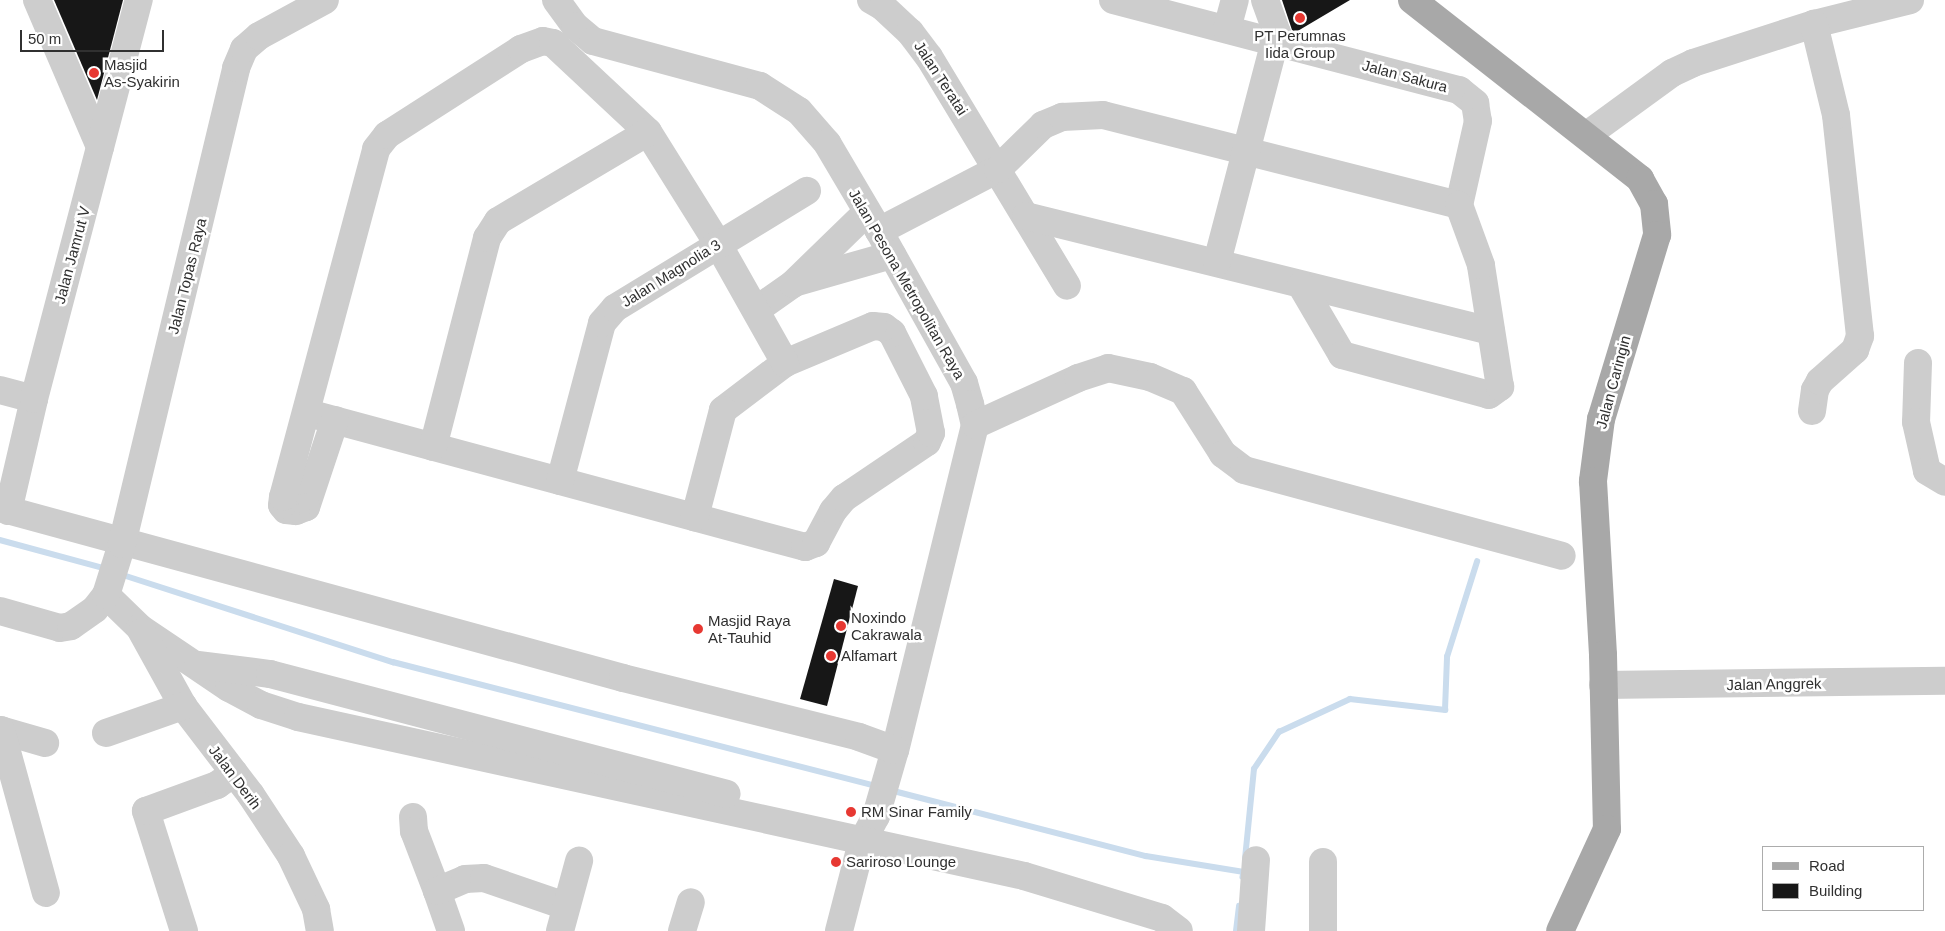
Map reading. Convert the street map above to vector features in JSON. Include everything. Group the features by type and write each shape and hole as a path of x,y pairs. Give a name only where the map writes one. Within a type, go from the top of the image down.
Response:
{"main road":[{"name":"Jalan Caringin","path":"1412,0 1587,135 1640,179 1654,204 1656,235 1600,419 1593,480 1603,685 1606,829 1560,931"}],"street":[{"path":"37,0 100,147"},
{"name":"Jalan Jamrut V","path":"4,510 139,0"},
{"name":"Jalan Topas Raya","path":"108,591 120,551 236,68 244,49 258,36 325,0"},
{"name":"Jalan Pesona Metropolitan Raya","path":"556,0 575,26 592,41 616,50 760,86 799,111 827,144 873,221 964,383 975,425 892,758 839,931"},
{"name":"Jalan Sakura","path":"1114,0 1275,40 1459,90 1475,103 1478,121 1459,205"},
{"path":"1227,29 1235,0"},
{"path":"1216,262 1248,153 1275,40 1274,18 1265,0"},
{"path":"1587,135 1672,73 1814,24 1910,0"},
{"name":"Jalan Teratai","path":"880,2 930,56 1067,286"},
{"path":"1812,411 1815,390 1820,381 1855,350 1860,336 1836,115 1814,24"},
{"path":"336,420 306,507 296,511 286,510 282,505 283,497 308,413 376,149 387,135 521,49 543,40 553,44 648,132 718,244 785,363"},
{"path":"756,310 793,284 873,221 998,169 1043,125 1062,117 1103,115 1459,205 1481,265 1500,387 1489,394 1342,355 1302,285"},
{"path":"433,447 487,238 498,220 648,132"},
{"name":"Jalan Magnolia 3","path":"560,481 602,323 615,308 807,191"},
{"path":"1026,216 1491,331"},
{"path":"793,284 892,255"},
{"path":"308,413 560,481 695,517 805,546 816,544 832,511 844,498 927,442 931,433 924,396 892,333 884,327 862,330 785,363 723,410 695,517"},
{"path":"1918,363 1916,422 1927,472 1945,482"},
{"path":"975,425 1078,378 1108,368 1150,377 1183,392 1223,454 1244,470 1562,556"},
{"path":"0,390 34,399"},
{"path":"4,510 120,551 859,737 892,758"},
{"path":"0,611 60,628 71,626 95,609 108,591 140,628 194,664 261,704 298,716 869,829 1162,918 1179,931"},
{"name":"Jalan Derih","path":"140,628 183,706 234,773 291,856 316,909 320,931"},
{"name":"Jalan Anggrek","path":"1603,685 1945,681"},
{"path":"106,733 183,706"},
{"path":"1,730 45,743"},
{"path":"1,730 46,893"},
{"path":"184,931 146,811 217,785 234,773"},
{"path":"414,817 414,831 451,931"},
{"path":"1251,931 1256,860"},
{"path":"437,891 465,878 484,878 563,919 579,861"},
{"path":"1323,862 1323,931"},
{"path":"682,931 691,902"}],"building":[{"path":"54,0 123,0 97,100"},
{"name":"PT Perumnas Iida Group","path":"1282,0 1350,0 1296,32 1292,30"},
{"path":"834,579 858,586 827,706 800,699"}],"waterway":[{"path":"0,540 107,569"},
{"path":"1245,859 1254,769 1279,732 1350,699 1445,710 1447,657 1477,562"},
{"path":"120,574 393,662 876,786"},
{"path":"890,790 1146,856 1244,872 1243,877"},
{"path":"1236,931 1239,906"}],"place":[{"name":"PT Perumnas Iida Group","path":"1300,18"},
{"name":"Masjid As-Syakirin","path":"94,73"},
{"name":"Noxindo Cakrawala","path":"841,626"},
{"name":"Masjid Raya At-Tauhid","path":"698,629"},
{"name":"Alfamart","path":"831,656"},
{"name":"RM Sinar Family","path":"851,812"},
{"name":"Sariroso Lounge","path":"836,862"}]}
